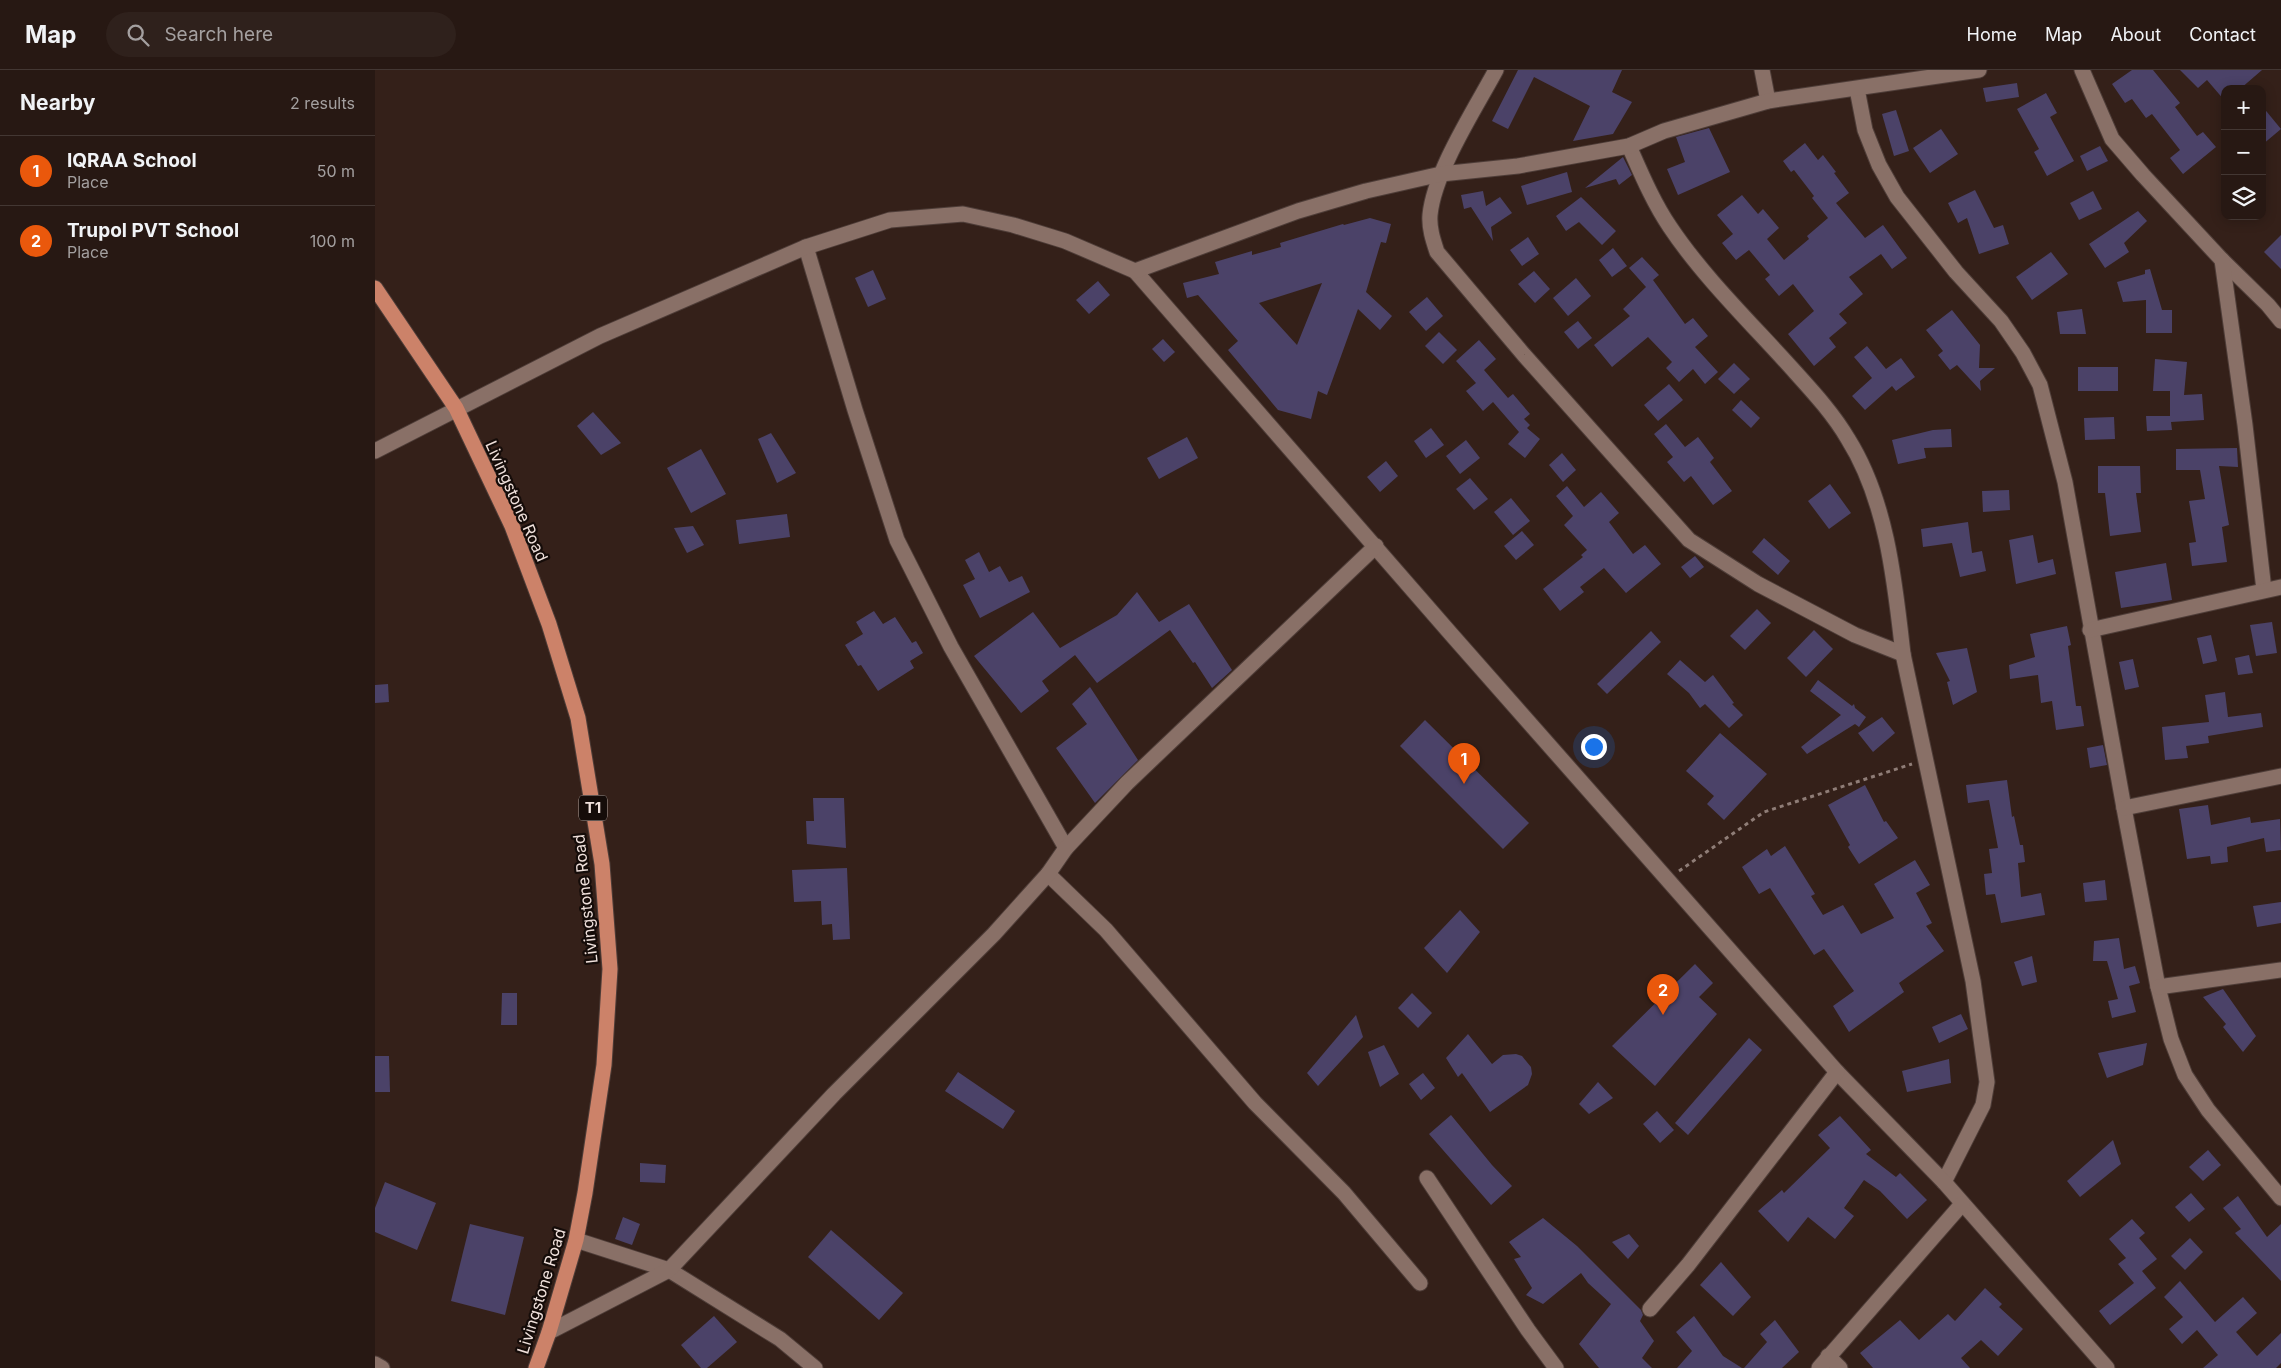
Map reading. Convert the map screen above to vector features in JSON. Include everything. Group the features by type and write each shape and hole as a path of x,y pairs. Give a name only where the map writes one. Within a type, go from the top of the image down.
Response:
{"highway":[{"name":"Livingstone Road","path":"375,288 456,408 512,526 549,624 578,718 602,864 610,969 604,1065 576,1240 549,1332 536,1368"}],"street":[{"path":"1496,70 1441,174 1433,196 1430,216 1431,234 1437,252 1524,355 1689,540 1758,584 1855,635 1903,654"},
{"path":"1762,70 1768,101"},
{"path":"1135,270 1298,211 1366,191 1441,174 1517,166 1629,146 1664,131 1768,101 1979,70"},
{"path":"2082,70 2112,139 2222,260 2269,305 2281,321"},
{"path":"1857,89 1865,130 1879,165 1897,197 1956,272 2001,321 2023,353 2039,385 2065,482 2090,630 2158,987 2171,1039 2185,1075 2208,1110 2281,1198"},
{"path":"1629,146 1669,227 1691,256 1826,406 1849,440 1867,478 1882,525 1897,602 1903,654 1973,981 1987,1082 1983,1105 1944,1182"},
{"path":"375,451 600,336 806,247 890,220 963,214 1013,225 1065,241 1135,270 1451,634 1837,1072 1944,1182 2107,1368"},
{"path":"806,247 855,410 897,540 951,647 1066,848"},
{"path":"2222,260 2265,590"},
{"path":"549,1332 669,1270 834,1094 994,934 1048,874 1066,848 1127,783 1376,546"},
{"path":"2090,630 2281,587"},
{"path":"2124,808 2281,776"},
{"path":"1048,874 1106,930 1248,1096 1343,1193 1420,1283"},
{"path":"2158,987 2281,970"},
{"path":"1650,1309 1688,1265 1837,1072"},
{"path":"1427,1178 1523,1324 1556,1368"},
{"path":"1840,1368 1823,1362 1962,1204"},
{"path":"576,1240 669,1270 781,1339 815,1368"},
{"path":"375,1364 382,1368"}],"path":[{"path":"1668,878 1764,812 1927,759"}],"building":[{"path":"1518,70 1622,70 1612,92 1632,102 1613,134 1573,141 1590,106 1534,77 1508,129 1492,121"},
{"path":"2132,70 2153,70 2180,103 2175,107 2197,136 2203,132 2216,147 2183,174 2170,158 2180,150 2152,114 2146,118 2132,99 2125,103 2112,84"},
{"path":"2180,70 2262,70 2245,85 2221,85 2221,96 2207,80 2198,88"},
{"path":"2017,83 2019,97 1986,102 1983,88"},
{"path":"2046,93 2057,113 2050,117 2074,161 2047,176 2034,152 2039,149 2017,109"},
{"path":"1896,110 1909,151 1894,156 1882,114"},
{"path":"2266,111 2281,129 2266,142"},
{"path":"1709,128 1730,172 1678,195 1667,169 1685,162 1676,137"},
{"path":"1941,129 1958,154 1930,173 1913,148"},
{"path":"1805,143 1818,160 1823,155 1836,172 1834,173 1849,193 1836,203 1865,238 1883,225 1907,258 1892,269 1881,254 1849,277 1863,294 1839,314 1847,323 1829,338 1836,347 1814,366 1788,334 1814,311 1793,284 1779,296 1765,279 1770,275 1749,250 1736,260 1722,243 1733,234 1717,215 1742,195 1758,214 1763,209 1779,228 1767,239 1784,260 1809,239 1807,236 1828,218 1794,170 1791,172 1783,161"},
{"path":"2100,146 2108,161 2087,171 2080,156"},
{"path":"1623,157 1632,175 1619,185 1616,179 1585,188"},
{"path":"1567,172 1572,192 1527,205 1521,186"},
{"path":"1975,190 1994,228 2003,225 2009,244 1979,254 1967,218 1958,223 1948,203"},
{"path":"1483,191 1486,206 1500,197 1512,213 1491,227 1493,241 1471,207 1464,209 1461,195"},
{"path":"2093,191 2102,209 2079,220 2070,203"},
{"path":"1581,197 1616,231 1602,245 1579,222 1566,231 1556,216"},
{"path":"2138,211 2147,221 2124,243 2129,252 2105,268 2089,244"},
{"path":"1370,218 1391,224 1386,243 1381,242 1366,292 1392,316 1380,330 1358,309 1327,395 1318,391 1311,419 1278,410 1228,350 1238,341 1198,295 1187,298 1183,283 1219,274 1215,262 1252,251 1252,255 1281,247 1280,243","holes":["1322,283 1297,345 1259,303"]},
{"path":"2281,235 2281,269 2264,252"},
{"path":"1528,237 1539,254 1522,266 1510,250"},
{"path":"1613,248 1627,266 1612,277 1599,260"},
{"path":"2051,252 2068,274 2032,300 2016,277"},
{"path":"1642,257 1659,275 1653,280 1685,324 1693,318 1708,336 1695,347 1718,372 1705,384 1693,369 1679,382 1666,368 1672,362 1648,337 1612,367 1594,345 1630,316 1623,309 1646,287 1629,268"},
{"path":"2150,269 2162,310 2172,310 2172,333 2146,333 2146,300 2123,302 2117,282 2145,274 2145,270"},
{"path":"873,270 886,299 868,307 855,278"},
{"path":"1534,271 1550,289 1535,303 1518,284"},
{"path":"1576,278 1591,296 1568,316 1553,298"},
{"path":"1098,281 1110,295 1089,314 1076,300"},
{"path":"1427,297 1443,316 1426,331 1409,312"},
{"path":"2082,309 2086,334 2060,334 2057,312"},
{"path":"1952,310 1980,345 1979,368 1995,368 1980,381 1981,391 1957,365 1950,370 1938,355 1943,351 1926,330"},
{"path":"1578,321 1592,338 1578,349 1564,332"},
{"path":"1439,332 1457,350 1443,364 1425,346"},
{"path":"1163,339 1175,352 1164,362 1152,349"},
{"path":"1479,340 1496,359 1484,370 1508,398 1513,394 1530,414 1524,419 1530,425 1527,428 1540,439 1525,458 1508,444 1519,432 1493,402 1483,411 1466,391 1476,383 1456,361"},
{"path":"1867,346 1886,369 1901,358 1915,377 1896,391 1892,386 1865,410 1852,396 1872,378 1854,357"},
{"path":"2155,359 2187,362 2184,395 2202,394 2204,420 2171,422 2172,430 2147,431 2146,416 2170,416 2170,391 2153,391"},
{"path":"1734,363 1750,379 1734,394 1718,379"},
{"path":"2078,367 2118,367 2118,391 2078,391"},
{"path":"1669,384 1683,400 1658,421 1644,405"},
{"path":"1741,400 1760,418 1751,428 1732,410"},
{"path":"593,412 621,443 601,455 577,426"},
{"path":"2114,417 2115,439 2085,440 2084,418"},
{"path":"1666,424 1685,447 1698,437 1714,458 1710,462 1732,491 1713,505 1691,476 1684,482 1667,462 1673,457 1654,434"},
{"path":"1431,428 1444,445 1426,458 1414,441"},
{"path":"1951,429 1952,447 1924,448 1926,458 1898,464 1892,440 1933,430"},
{"path":"771,433 796,473 777,483 758,439"},
{"path":"1187,437 1198,458 1159,479 1147,458"},
{"path":"1466,440 1480,458 1460,474 1446,456"},
{"path":"2237,448 2238,467 2219,466 2229,525 2222,527 2227,562 2192,566 2189,543 2196,542 2189,501 2205,499 2200,470 2176,470 2176,449"},
{"path":"701,449 726,494 691,513 667,468"},
{"path":"1562,453 1576,470 1563,482 1549,465"},
{"path":"1386,461 1398,476 1380,492 1367,477"},
{"path":"2098,466 2140,466 2141,493 2136,493 2141,532 2110,536 2105,493 2098,493"},
{"path":"1470,478 1488,499 1474,510 1456,489"},
{"path":"1830,484 1851,513 1829,529 1808,501"},
{"path":"1567,486 1584,507 1601,492 1619,513 1609,522 1633,554 1645,545 1661,564 1626,593 1604,568 1580,587 1584,592 1560,611 1543,589 1583,557 1581,555 1587,550 1564,525 1573,516 1556,496"},
{"path":"2009,490 2010,510 1983,512 1982,491"},
{"path":"1511,498 1530,521 1513,535 1494,512"},
{"path":"787,514 790,537 739,544 736,520"},
{"path":"1968,522 1972,553 1982,551 1986,571 1960,577 1952,543 1923,547 1921,529"},
{"path":"693,526 704,545 687,553 674,528"},
{"path":"1522,531 1534,545 1516,560 1504,546"},
{"path":"2033,535 2038,563 2053,559 2056,574 2016,584 2009,540"},
{"path":"1764,538 1790,561 1778,575 1752,552"},
{"path":"979,552 989,572 1000,566 1009,582 1022,576 1030,592 980,618 963,585 975,579 965,560"},
{"path":"1695,556 1704,567 1690,578 1681,567"},
{"path":"2166,563 2172,600 2121,608 2115,572"},
{"path":"1137,592 1159,622 1189,604 1232,670 1212,688 1170,630 1097,683 1075,655 1042,681 1049,691 1021,713 974,656 1033,612 1060,648 1117,615"},
{"path":"1757,609 1771,623 1745,650 1730,636"},
{"path":"874,611 883,624 895,617 912,643 916,641 923,653 910,661 914,668 878,691 861,665 858,666 845,645 863,634 856,622"},
{"path":"2272,622 2277,653 2256,656 2250,625"},
{"path":"2067,626 2071,645 2068,646 2076,706 2081,706 2084,726 2056,730 2052,701 2041,703 2038,675 2010,679 2009,665 2035,657 2030,634"},
{"path":"1814,630 1833,649 1806,677 1787,658"},
{"path":"1651,631 1661,642 1607,694 1597,684"},
{"path":"2211,635 2217,661 2203,664 2197,638"},
{"path":"1967,648 1977,692 1953,705 1947,682 1950,681 1936,653"},
{"path":"2249,655 2253,673 2238,675 2235,658"},
{"path":"2133,659 2139,687 2125,690 2119,662"},
{"path":"1680,660 1705,682 1713,675 1734,703 1732,704 1743,715 1729,728 1705,704 1700,708 1689,693 1667,674"},
{"path":"1818,680 1852,706 1854,704 1855,708 1866,717 1859,727 1855,724 1807,754 1801,747 1841,715 1810,691"},
{"path":"388,684 389,702 375,703 375,685"},
{"path":"1090,687 1138,760 1095,803 1056,748 1087,724 1072,704"},
{"path":"2225,692 2228,717 2261,713 2263,727 2208,736 2209,743 2186,746 2188,758 2165,760 2162,727 2209,722 2205,695"},
{"path":"1882,717 1895,733 1873,752 1858,733"},
{"path":"1425,720 1529,823 1503,849 1400,746"},
{"path":"1720,733 1767,774 1724,820 1707,804 1714,796 1686,771"},
{"path":"2103,745 2107,765 2090,768 2087,748"},
{"path":"2007,780 2012,817 2014,816 2020,845 2023,845 2025,862 2018,863 2021,897 2041,893 2045,915 2001,923 1995,894 1986,895 1984,874 1992,873 1989,849 1998,848 1989,800 1968,803 1966,785"},
{"path":"1865,785 1884,822 1886,821 1898,838 1859,864 1848,847 1850,845 1828,805"},
{"path":"813,798 844,798 846,848 807,844 806,821 814,821"},
{"path":"2208,805 2211,825 2250,817 2251,823 2280,819 2281,850 2266,852 2264,838 2227,847 2228,862 2211,864 2210,856 2187,859 2179,809"},
{"path":"1785,846 1815,894 1811,896 1823,915 1843,905 1861,934 1894,918 1874,884 1915,860 1930,885 1916,893 1932,923 1926,926 1944,951 1899,983 1904,992 1849,1032 1833,1006 1854,991 1824,949 1814,955 1770,888 1759,894 1742,867 1767,849 1771,856"},
{"path":"847,868 850,939 833,940 832,924 822,925 821,901 794,902 792,870"},
{"path":"2105,880 2107,900 2085,902 2083,883"},
{"path":"2281,902 2281,923 2257,927 2253,906"},
{"path":"1460,910 1480,932 1447,973 1424,948"},
{"path":"2119,938 2124,969 2135,966 2140,983 2129,986 2136,1012 2112,1018 2108,1001 2118,999 2107,961 2093,961 2094,941"},
{"path":"2032,956 2037,982 2022,986 2014,962"},
{"path":"1695,964 1713,983 1699,997 1717,1014 1655,1086 1612,1046"},
{"path":"2223,989 2256,1036 2243,1052 2223,1027 2226,1024 2203,997"},
{"path":"502,993 517,993 517,1025 501,1025"},
{"path":"1412,993 1432,1013 1418,1028 1398,1008"},
{"path":"1961,1014 1968,1029 1939,1043 1932,1027"},
{"path":"1356,1015 1363,1037 1318,1086 1307,1073"},
{"path":"1468,1034 1492,1064 1503,1055 1516,1054 1522,1056 1531,1067 1532,1074 1528,1085 1490,1112 1462,1073 1458,1077 1446,1058"},
{"path":"1749,1038 1762,1050 1688,1135 1675,1123"},
{"path":"2147,1043 2143,1065 2107,1078 2098,1053"},
{"path":"1384,1045 1399,1074 1380,1087 1368,1052"},
{"path":"375,1056 389,1056 390,1092 375,1092"},
{"path":"1949,1059 1951,1083 1907,1092 1902,1071"},
{"path":"958,1072 1015,1111 1003,1129 945,1091"},
{"path":"1423,1073 1435,1088 1421,1100 1409,1084"},
{"path":"1598,1082 1613,1098 1589,1114 1579,1104"},
{"path":"1657,1111 1674,1130 1660,1143 1643,1124"},
{"path":"1451,1115 1512,1186 1491,1205 1429,1134"},
{"path":"1840,1116 1871,1150 1866,1154 1896,1177 1900,1173 1927,1200 1907,1219 1880,1191 1864,1180 1844,1208 1854,1216 1835,1239 1808,1217 1788,1242 1758,1211 1782,1190 1784,1193 1830,1148 1818,1135"},
{"path":"2113,1140 2121,1164 2080,1197 2067,1181"},
{"path":"2208,1150 2221,1165 2203,1181 2189,1167"},
{"path":"640,1163 666,1165 665,1183 640,1182"},
{"path":"385,1182 436,1203 417,1250 375,1232 375,1208"},
{"path":"2191,1193 2205,1209 2189,1222 2175,1207"},
{"path":"2238,1196 2267,1237 2281,1224 2281,1281 2235,1233 2241,1229 2223,1208"},
{"path":"623,1217 640,1224 632,1245 615,1239"},
{"path":"1543,1218 1577,1246 1641,1310 1643,1315 1640,1321 1654,1341 1642,1358 1652,1368 1599,1368 1579,1344 1611,1304 1588,1283 1581,1273 1543,1304 1526,1295 1532,1288 1514,1259 1521,1257 1509,1242"},
{"path":"2132,1219 2145,1233 2139,1238 2157,1259 2142,1271 2156,1288 2110,1325 2099,1311 2134,1283 2118,1264 2126,1258 2109,1239"},
{"path":"470,1224 524,1237 505,1315 451,1301"},
{"path":"831,1230 903,1293 879,1320 808,1257"},
{"path":"1629,1234 1639,1246 1628,1259 1612,1242"},
{"path":"2190,1238 2203,1252 2185,1270 2171,1256"},
{"path":"1721,1262 1751,1297 1733,1316 1700,1285"},
{"path":"2180,1281 2215,1322 2243,1297 2257,1313 2236,1332 2257,1356 2281,1333 2281,1363 2276,1368 2203,1368 2218,1355 2197,1330 2182,1344 2169,1329 2183,1317 2164,1297"},
{"path":"1985,1288 2002,1304 1999,1307 2023,1329 1998,1356 1981,1340 1961,1358 1970,1368 1873,1368 1860,1353 1900,1320 1919,1340 1948,1314 1955,1321"},
{"path":"714,1316 737,1342 707,1368 701,1368 681,1345"},
{"path":"1694,1316 1723,1356 1742,1368 1677,1368 1692,1351 1676,1332"},
{"path":"1775,1320 1799,1352 1782,1368 1744,1368 1767,1342 1760,1334"}],"place":[{"name":"IQRAA School","path":"1464,784"},
{"name":"Trupol PVT School","path":"1663,1015"}]}
